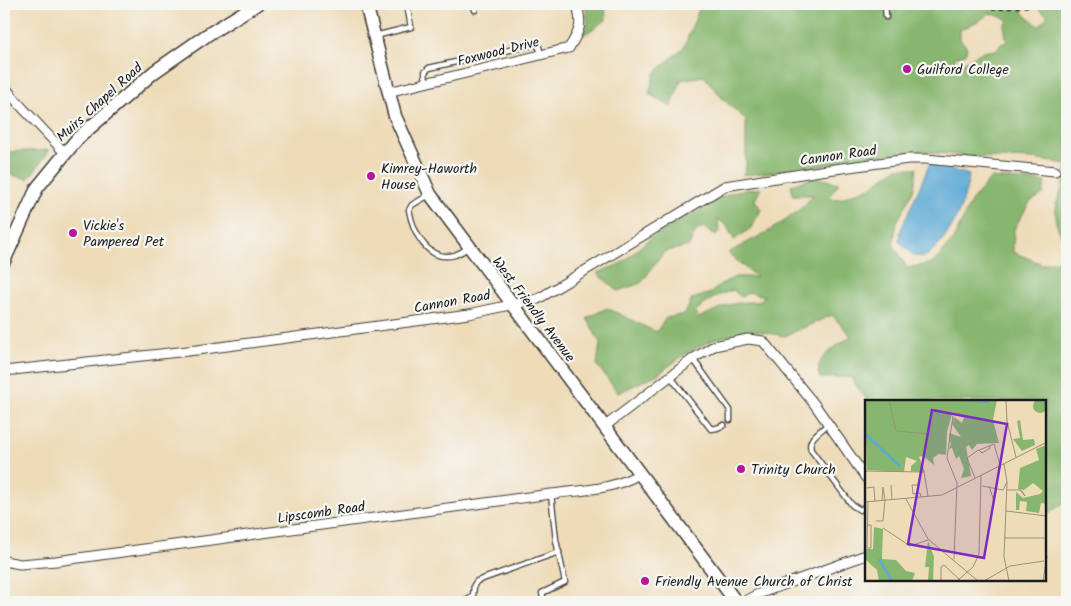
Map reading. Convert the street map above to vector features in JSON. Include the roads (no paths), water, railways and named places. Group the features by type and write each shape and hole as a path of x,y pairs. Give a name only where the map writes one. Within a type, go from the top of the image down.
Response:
{"main road":[{"name":"Muirs Chapel Road","path":"4,261 37,188 83,134 154,72 199,40 257,4"},
{"name":"West Friendly Avenue","path":"366,4 395,116 430,194 736,602"}],"street":[{"name":"Foxwood Drive","path":"388,92 569,48 581,23 577,4"},
{"path":"4,86 65,153"},
{"name":"Cannon Road","path":"4,371 197,350 469,314 538,299 594,263 725,186 908,159 1055,171"},
{"path":"604,427 693,359 714,346 748,339 763,341 828,424 865,477"},
{"name":"Lipscomb Road","path":"4,561 20,564 56,561 614,486 639,474"},
{"path":"743,602 758,594 865,554"}],"lane":[{"path":"374,37 411,27 407,4"},
{"path":"474,4 475,10"},
{"path":"885,4 886,17"},
{"path":"426,83 424,72 429,68 536,44 540,47 541,55"},
{"path":"430,194 412,205 409,210 411,219 424,246 434,254 444,255 454,255 470,247"},
{"path":"693,359 730,410 730,420"},
{"path":"670,376 711,428 724,425"},
{"path":"828,424 810,440 811,450 852,505 860,510 865,507"},
{"path":"544,602 542,593 565,582 551,494"},
{"path":"459,602 468,600 473,596 474,585 477,581 559,552"}],"water":[{"path":"930,163 969,175 960,210 949,231 933,250 924,257 914,256 899,241 900,232"}],"place":[{"name":"Guilford College","path":"907,69"},
{"name":"Kimrey-Haworth House","path":"371,176"},
{"name":"Vickie's Pampered Pet","path":"73,233"},
{"name":"Trinity Church","path":"741,469"},
{"name":"Friendly Avenue Church of Christ","path":"645,581"}]}
